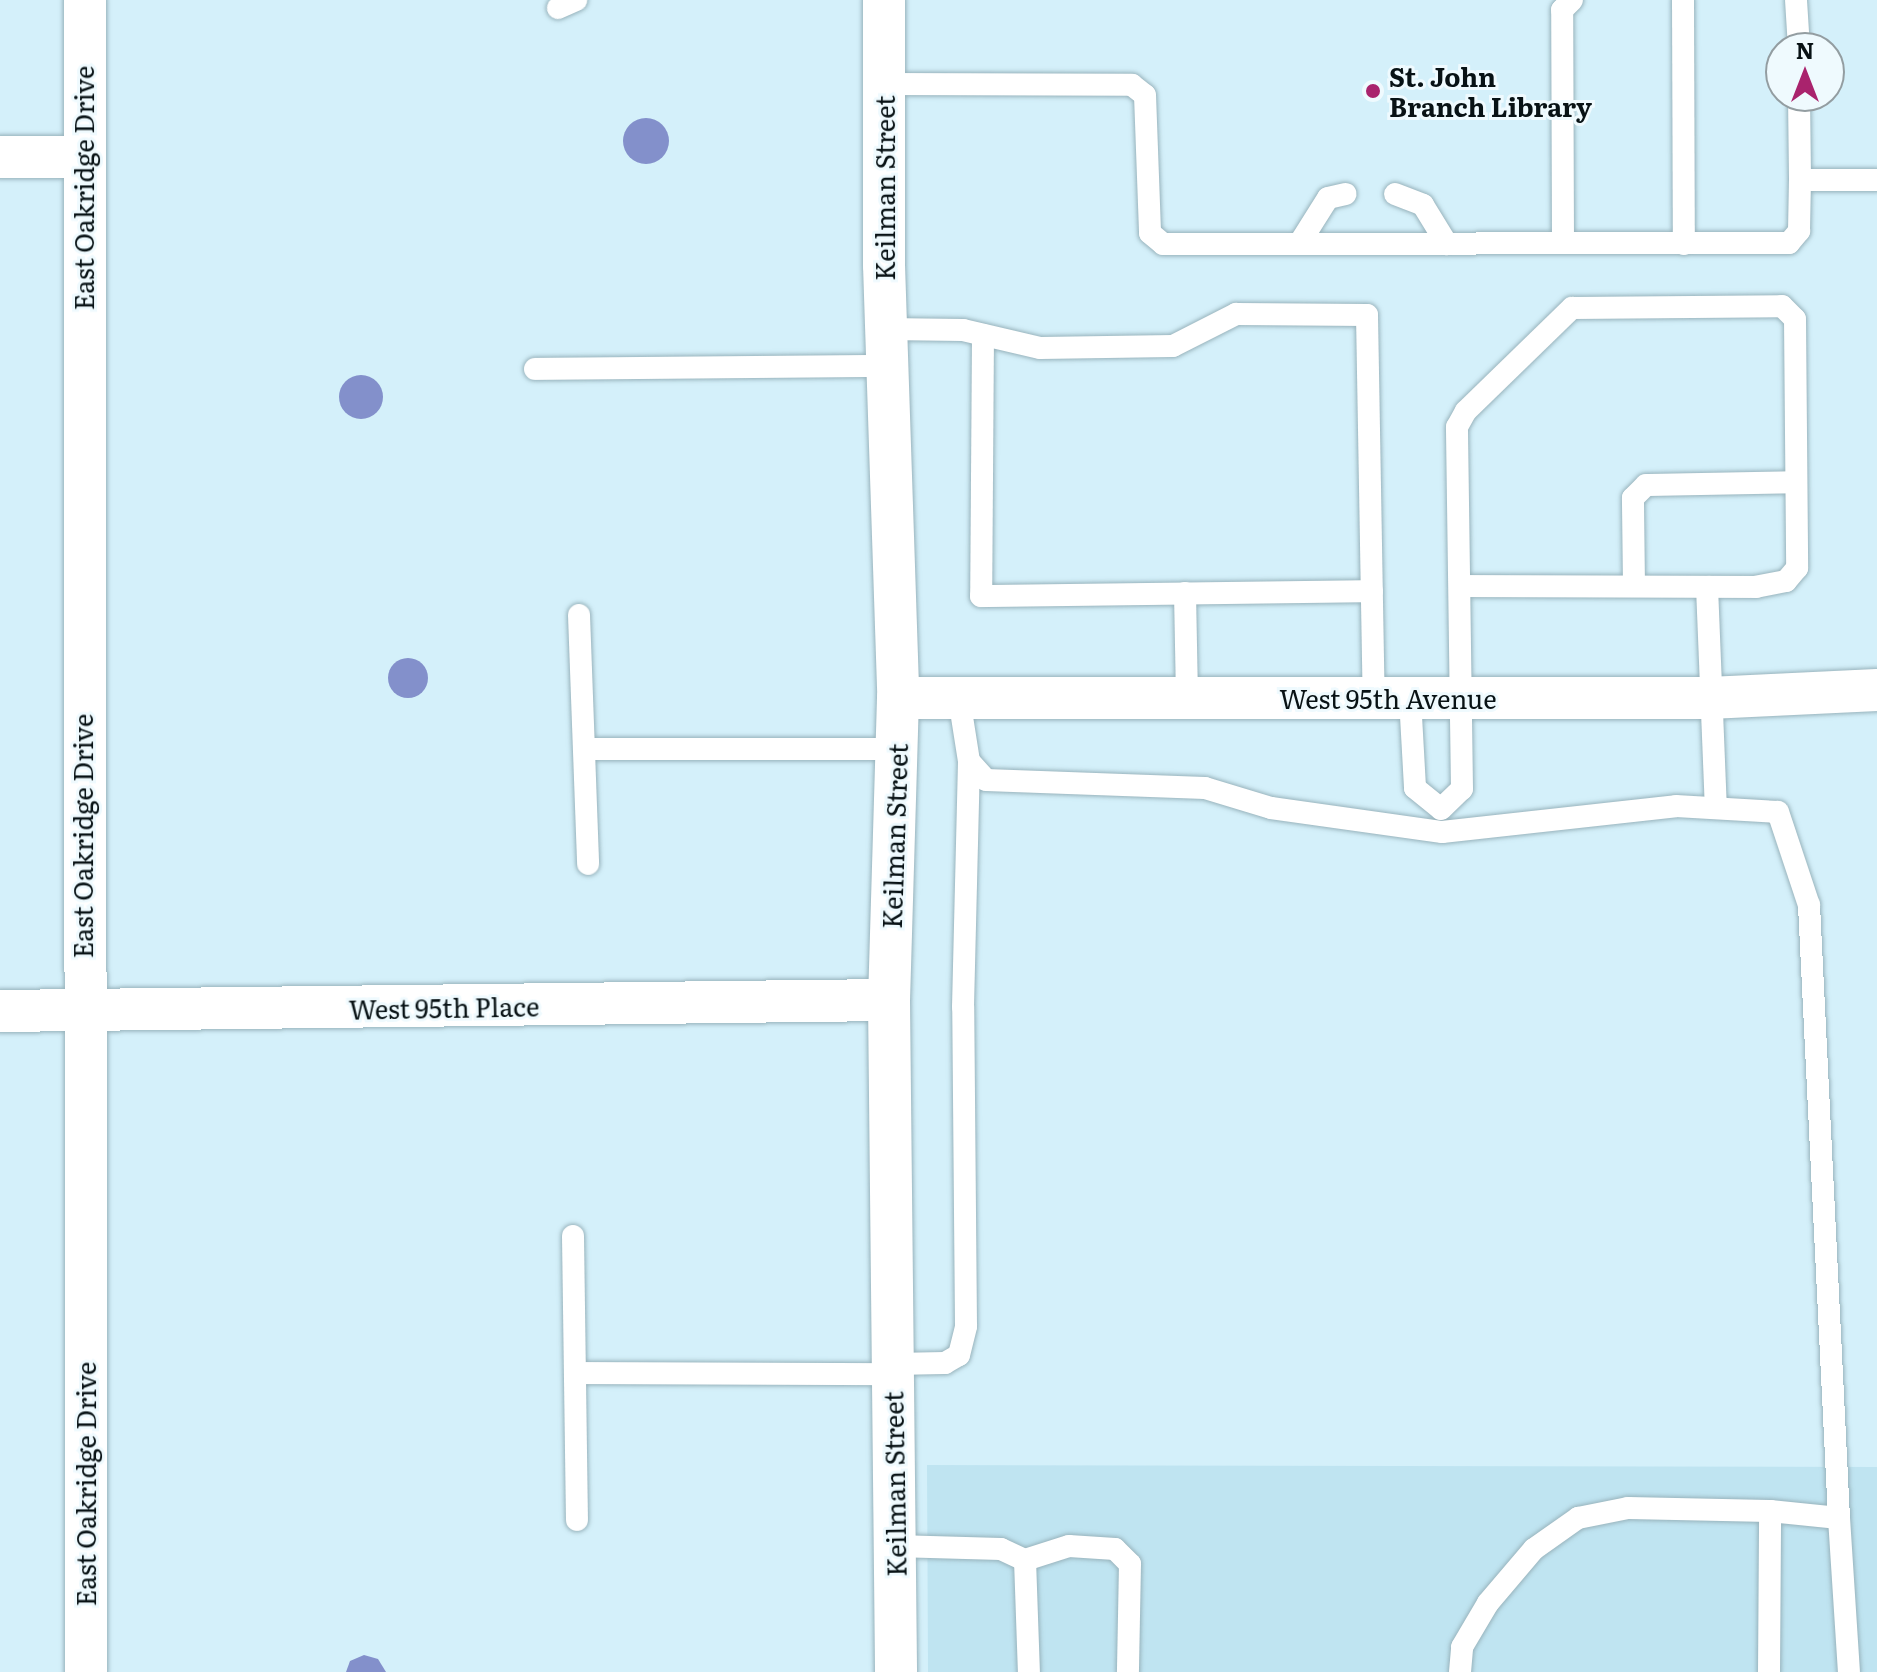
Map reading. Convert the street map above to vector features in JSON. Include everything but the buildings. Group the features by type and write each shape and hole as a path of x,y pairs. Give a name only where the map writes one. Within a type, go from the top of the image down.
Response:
{"street":[{"name":"East Oakridge Drive","path":"85,0 82,157 82,1013 86,1672"},
{"name":"Keilman Street","path":"884,0 886,348 898,698 889,1000 896,1672"},
{"path":"0,157 82,157"},
{"name":"West 95th Avenue","path":"898,698 1709,698 1877,690"},
{"name":"West 95th Place","path":"0,1011 82,1013 889,1000"}],"lane":[{"path":"1563,243 1562,10 1572,0"},
{"path":"1683,0 1684,244"},
{"path":"1796,0 1798,32"},
{"path":"884,84 1132,85 1145,95 1150,233 1163,244 1789,243 1799,231 1799,112"},
{"path":"1800,180 1877,180"},
{"path":"1299,244 1328,198 1346,194"},
{"path":"1395,194 1423,205 1447,244"},
{"path":"1441,809 1462,789 1457,427 1466,411 1572,308 1782,306 1795,319 1797,568 1786,581 1707,587 1460,586"},
{"path":"535,369 886,348 983,335 1040,348 1173,346 1236,314 1367,315 1372,591 1392,698 1415,788 1441,809 1442,832"},
{"path":"983,335 981,596 1372,591"},
{"path":"1634,586 1633,498 1646,485 1796,482"},
{"path":"1707,587 1709,698 1716,807"},
{"path":"1185,593 1187,698"},
{"path":"579,615 588,864"},
{"path":"579,1373 893,1369 945,1363 959,1355 966,1326 963,1007 969,761 959,698"},
{"path":"584,749 897,749"},
{"path":"969,761 986,780 1205,788 1271,808 1442,832 1676,806 1778,812 1809,905 1849,1672"},
{"path":"573,1236 579,1373 577,1520"},
{"path":"1460,1672 1462,1647 1488,1603 1534,1549 1578,1518 1628,1508 1770,1511 1839,1518"},
{"path":"1769,1672 1770,1511"},
{"path":"895,1546 1001,1549 1025,1560 1069,1546 1115,1549 1130,1564 1128,1672"},
{"path":"1025,1560 1029,1672"}],"shaded area":[{"path":"927,1465 1877,1467 1877,1672 928,1672"}],"water":[{"path":"646,118 662,125 669,141 662,157 646,164 630,157 623,141 630,125"},
{"path":"361,375 376,382 383,397 376,412 361,419 346,412 339,397 346,382"},
{"path":"408,658 422,664 428,678 422,692 408,698 394,692 388,678 394,664"},
{"path":"364,1655 378,1659 386,1672 346,1672 350,1661"}],"place":[{"name":"St. John Branch Library","path":"1373,91"}]}
